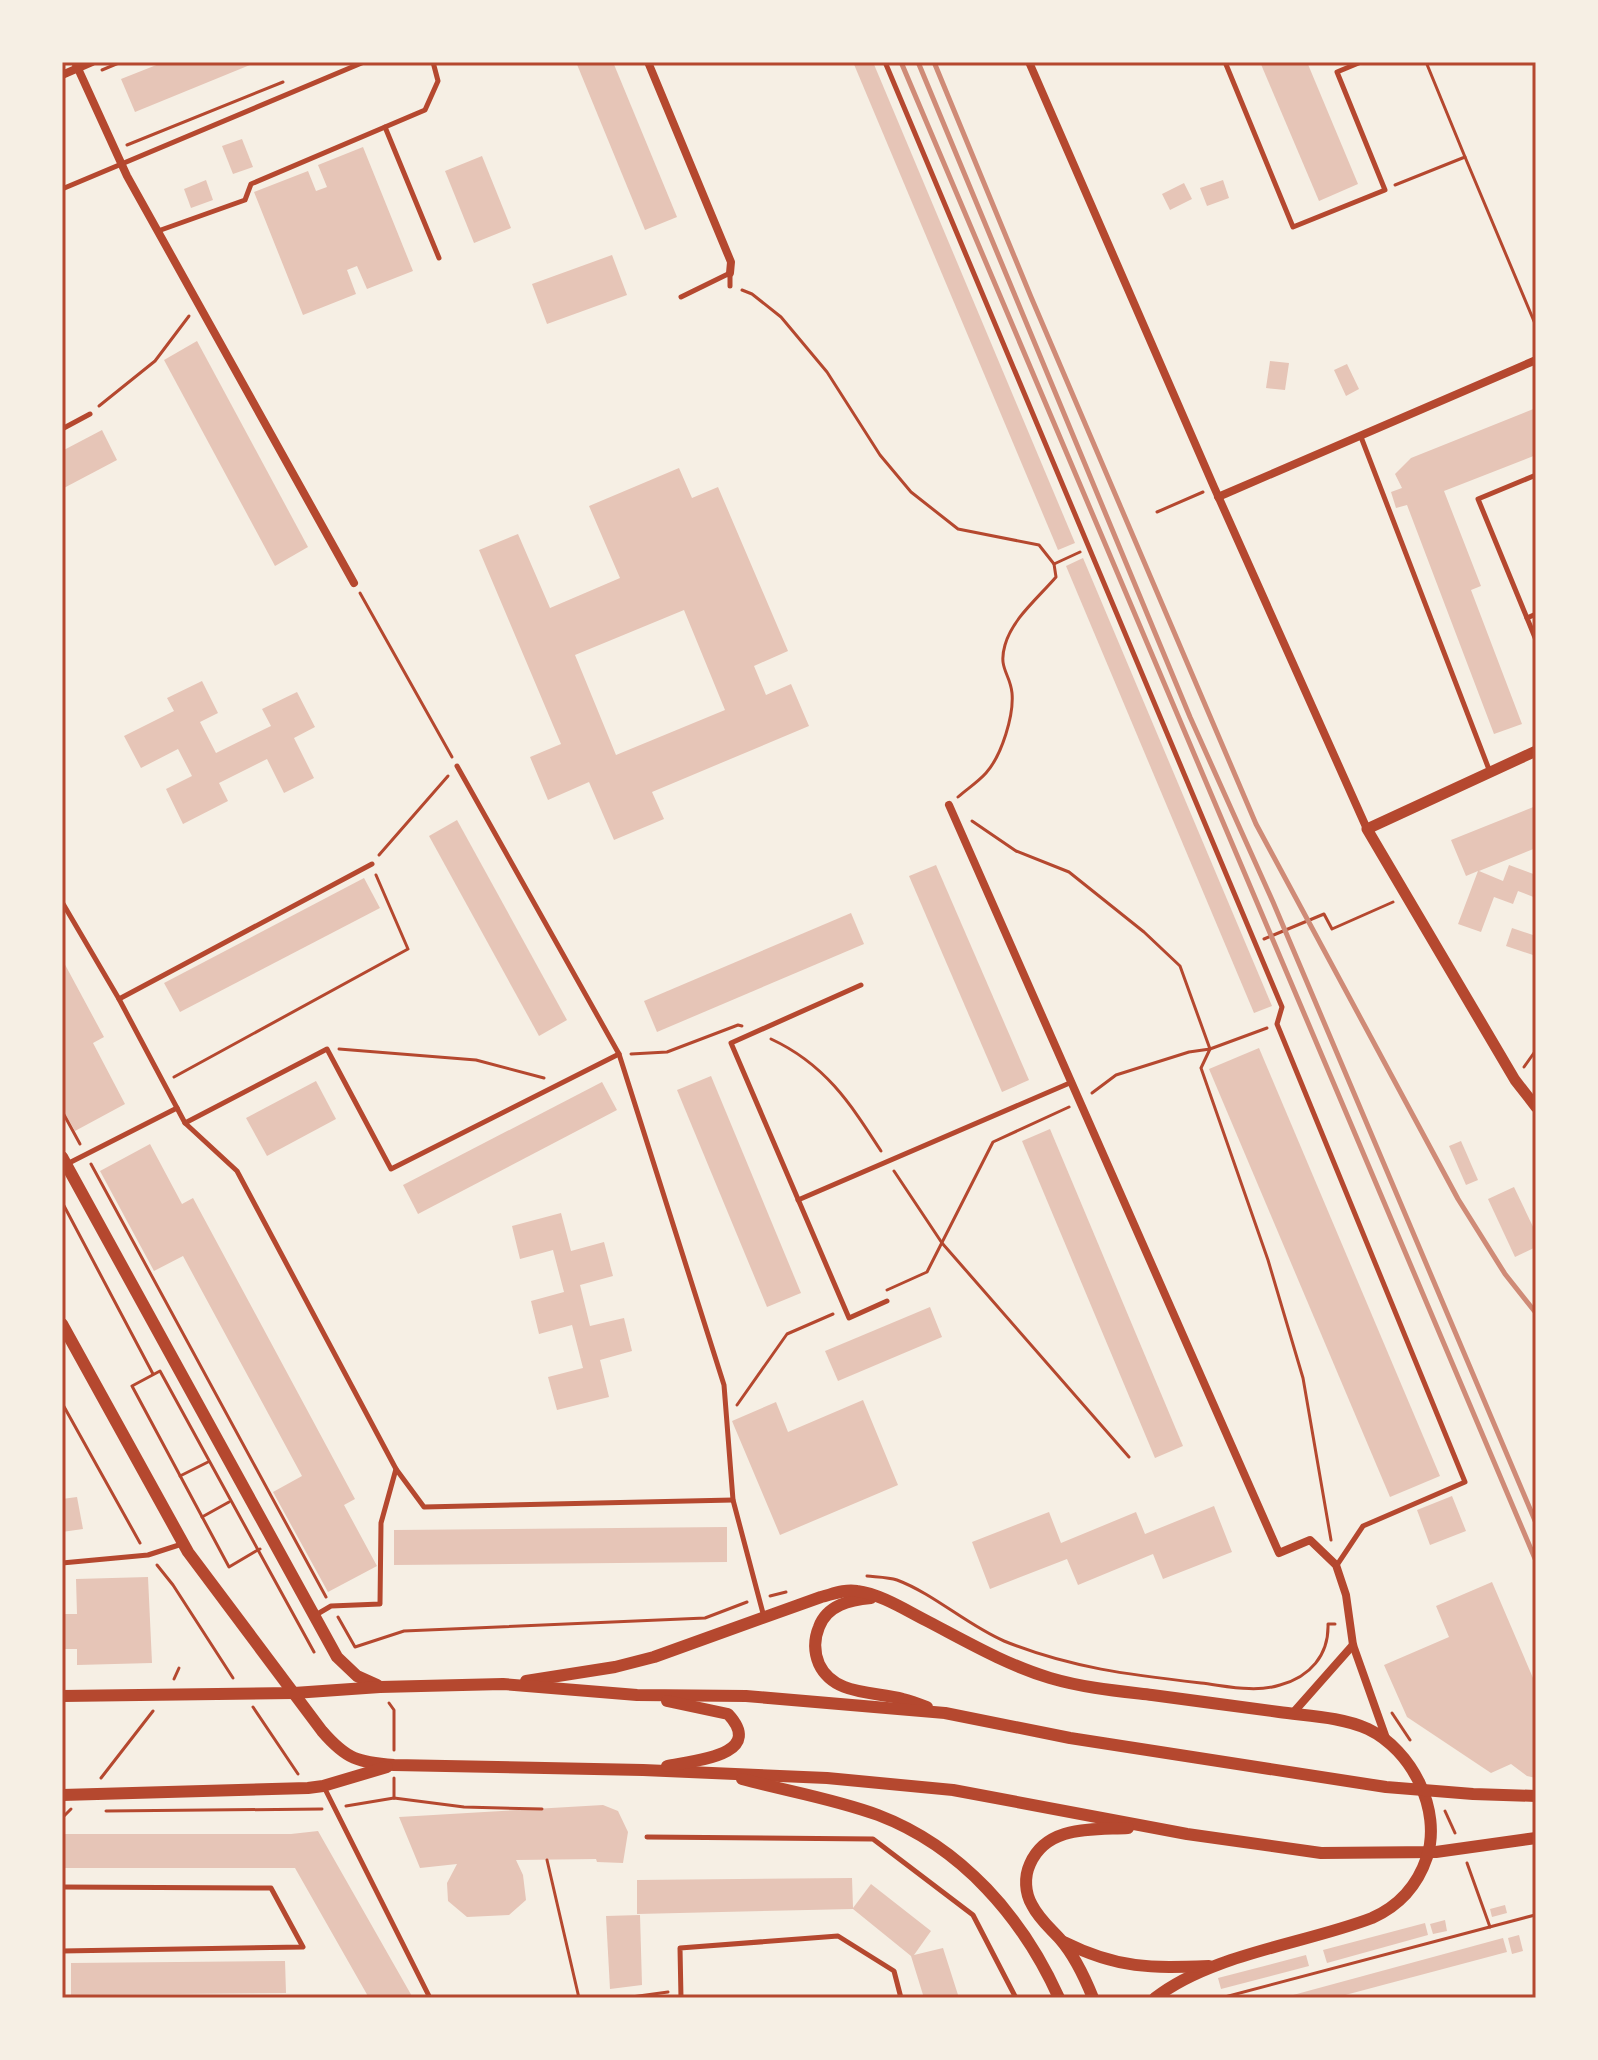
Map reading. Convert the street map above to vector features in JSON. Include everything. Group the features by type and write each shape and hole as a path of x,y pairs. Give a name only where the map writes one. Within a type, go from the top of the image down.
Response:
{"main road":[{"path":"64,1161 314,1617 345,1667 380,1687"},
{"path":"62,1324 183,1544 322,1731 345,1755 360,1762 827,1778 953,1790 1187,1834 1321,1853 1436,1852 1536,1838"},
{"path":"503,1684 641,1661 847,1590 866,1593 901,1607 1008,1663 1053,1678 1097,1688 1345,1722 1366,1728 1386,1739 1416,1777 1429,1815 1431,1834 1427,1856 1409,1892 1386,1912 1364,1922 1216,1965 1172,1986 1155,1998"},
{"path":"875,1597 844,1603 823,1618 815,1640 821,1667 845,1688 902,1699 945,1713"},
{"path":"62,1696 294,1693 503,1684 637,1695 746,1696 945,1713 1096,1742 1386,1787 1536,1796"},
{"path":"637,1695 720,1710 728,1714 737,1728 735,1745 720,1756 643,1770"},
{"path":"62,1795 308,1788 394,1765"},
{"path":"720,1773 853,1807 927,1840 979,1879 1006,1911 1032,1948 1059,1998"},
{"path":"1093,1998 1062,1941 1044,1923 1031,1903 1026,1885 1027,1870 1034,1854 1044,1843 1068,1832 1147,1826"},
{"path":"1062,1941 1103,1959 1141,1968 1216,1965"}],"street":[{"path":"62,75 77,65 92,62"},
{"path":"648,62 731,262 730,273"},
{"path":"1029,62 1218,497 1367,829 1515,1080 1536,1107"},
{"path":"77,65 121,164 354,583"},
{"path":"1218,497 1536,360"},
{"path":"1367,829 1536,751"},
{"path":"949,805 1279,1553 1310,1540 1336,1565 1352,1623 1353,1645 1386,1739"},
{"path":"1292,1714 1353,1645"}],"lane":[{"path":"62,189 364,62"},
{"path":"157,231 245,200 251,184 425,110 438,81 433,62"},
{"path":"885,62 1256,942 1282,1007 1277,1024 1465,1482 1363,1526 1336,1565"},
{"path":"1225,62 1293,227 1385,190 1337,72 1361,62"},
{"path":"385,127 439,258"},
{"path":"681,297 730,273 730,286"},
{"path":"62,429 90,414"},
{"path":"1361,437 1490,772"},
{"path":"1536,475 1478,499 1536,640"},
{"path":"1527,618 1536,614"},
{"path":"457,766 619,1054 724,1385 733,1500 764,1618"},
{"path":"119,999 372,864"},
{"path":"62,902 119,999 185,1123 237,1171 396,1469 424,1507 733,1500"},
{"path":"861,985 731,1043 849,1318 887,1301"},
{"path":"185,1123 327,1049 391,1169 619,1054"},
{"path":"797,1200 1073,1082"},
{"path":"64,1161 85,1154 177,1108"},
{"path":"314,1617 331,1606 380,1604 381,1523 396,1469"},
{"path":"62,1563 148,1555 183,1544"},
{"path":"323,1786 430,1998"},
{"path":"647,1837 873,1839 973,1915 1016,1998"},
{"path":"62,1887 271,1888 303,1947 62,1951"},
{"path":"681,1998 680,1948 838,1936 894,1971 901,1998"}],"path":[{"path":"1426,62 1536,326"},
{"path":"128,145 287,80"},
{"path":"1385,190 1465,157"},
{"path":"730,286 752,294 781,317 827,372 880,455 911,492 958,529 1039,545 1054,564 1056,577 1021,616 1005,643 1002,664 1012,689 1012,716 997,754 988,772 949,805"},
{"path":"90,414 155,361 199,304"},
{"path":"1157,512 1205,491"},
{"path":"1054,564 1088,548"},
{"path":"164,1083 408,949 372,864 457,766 354,583"},
{"path":"971,820 1016,851 1069,872 1144,932 1180,966 1210,1049 1201,1068 1268,1260 1303,1378 1336,1565"},
{"path":"1256,942 1324,914 1332,929 1407,896"},
{"path":"886,1290 927,1272 993,1142 1081,1101 1116,1075 1189,1052 1210,1049 1277,1024"},
{"path":"619,1054 667,1052 738,1025 796,1051 843,1094 942,1243 1129,1457"},
{"path":"327,1049 476,1060 563,1082"},
{"path":"1515,1080 1536,1050"},
{"path":"62,1111 355,1647 404,1631 705,1618 786,1592"},
{"path":"62,1202 153,1374"},
{"path":"728,1417 787,1334 845,1309"},
{"path":"291,1531 256,1551 229,1567 132,1386 160,1371 229,1502 256,1551 314,1652"},
{"path":"62,1403 148,1555 173,1585 323,1809 100,1811"},
{"path":"180,1476 208,1462"},
{"path":"202,1517 229,1502"},
{"path":"856,1574 896,1579 1001,1640 1066,1664 1242,1688 1260,1689 1293,1681 1321,1658 1328,1637 1328,1624 1352,1623"},
{"path":"62,1818 88,1794 168,1693 179,1668"},
{"path":"380,1687 394,1710 394,1798"},
{"path":"334,1808 394,1798 464,1807 542,1809"},
{"path":"62,1811 84,1811"},
{"path":"547,1860 579,1998"},
{"path":"1221,1998 1536,1917"},
{"path":"624,1998 681,1990"}],"building":[{"path":"164,62 257,62 135,112 121,79"},
{"path":"576,62 613,62 677,217 645,230"},
{"path":"853,62 873,62 1075,543 1058,550"},
{"path":"1260,62 1307,62 1358,184 1319,201"},
{"path":"242,139 253,167 233,174 222,146"},
{"path":"363,147 413,271 367,289 357,266 347,270 356,294 303,315 254,192 308,171 316,191 327,187 318,165"},
{"path":"482,156 511,228 474,243 445,171"},
{"path":"206,180 213,200 191,208 184,189"},
{"path":"1223,180 1229,198 1207,206 1200,188"},
{"path":"1184,183 1192,199 1170,210 1162,194"},
{"path":"612,255 627,295 547,324 532,284"},
{"path":"197,341 308,547 275,566 164,360"},
{"path":"1270,361 1289,363 1285,390 1266,388"},
{"path":"1347,364 1359,389 1346,396 1334,370"},
{"path":"1536,408 1536,455 1444,491 1481,586 1471,590 1522,724 1494,734 1407,505 1396,508 1391,492 1402,488 1395,474 1411,458"},
{"path":"102,430 117,460 62,489 62,451"},
{"path":"679,468 692,498 718,487 788,651 754,666 766,695 791,684 809,726 652,792 664,819 614,840 589,782 548,800 530,757 561,744 479,550 518,534 550,608 620,578 589,506","holes":["684,610 725,710 616,755 575,655"]},
{"path":"1083,558 1272,1006 1254,1013 1066,566"},
{"path":"202,681 218,713 200,722 216,753 271,726 262,709 297,692 315,727 294,738 314,778 284,793 267,759 219,783 228,801 183,824 166,789 192,776 178,749 141,768 124,736 174,711 167,698"},
{"path":"1536,806 1536,848 1479,871 1503,881 1509,865 1536,875 1536,898 1518,891 1513,904 1494,897 1481,932 1458,924 1478,871 1466,876 1451,840"},
{"path":"457,820 567,1020 539,1036 429,836"},
{"path":"936,865 1029,1080 1002,1092 909,876"},
{"path":"364,878 380,908 180,1012 164,983"},
{"path":"851,913 864,944 657,1032 644,1001"},
{"path":"1512,928 1536,936 1536,956 1506,946"},
{"path":"62,959 104,1037 93,1043 125,1104 75,1131 62,1108"},
{"path":"1259,1048 1440,1476 1390,1497 1209,1069"},
{"path":"711,1076 801,1293 767,1307 677,1090"},
{"path":"316,1081 336,1119 267,1156 246,1118"},
{"path":"602,1082 617,1110 418,1214 403,1185"},
{"path":"1050,1129 1183,1446 1155,1458 1022,1141"},
{"path":"1461,1141 1478,1180 1466,1185 1449,1146"},
{"path":"150,1144 182,1204 193,1198 355,1499 344,1505 377,1566 328,1592 273,1492 302,1476 183,1256 154,1271 100,1171"},
{"path":"1514,1187 1536,1233 1536,1247 1515,1257 1488,1199"},
{"path":"561,1213 571,1251 604,1242 613,1276 580,1285 590,1326 624,1318 632,1351 600,1360 609,1397 557,1410 548,1377 583,1368 572,1325 539,1334 531,1301 564,1292 553,1250 520,1259 512,1226"},
{"path":"930,1307 942,1337 838,1381 825,1351"},
{"path":"863,1400 898,1485 780,1535 732,1421 776,1402 788,1432"},
{"path":"1452,1496 1466,1531 1430,1545 1417,1510"},
{"path":"77,1497 83,1529 62,1532 62,1499"},
{"path":"1214,1506 1232,1552 1163,1579 1153,1554 1078,1585 1067,1559 990,1589 972,1542 1049,1512 1061,1543 1136,1512 1145,1534"},
{"path":"727,1527 727,1562 394,1565 394,1530"},
{"path":"148,1577 152,1663 77,1665 77,1649 62,1649 62,1614 77,1614 76,1579"},
{"path":"1492,1582 1536,1685 1536,1778 1527,1776 1511,1764 1491,1773 1407,1717 1384,1665 1449,1637 1436,1606"},
{"path":"603,1805 618,1811 628,1832 623,1863 597,1862 596,1859 516,1860 523,1875 526,1900 509,1915 467,1917 448,1901 447,1883 457,1864 420,1868 399,1817"},
{"path":"318,1831 413,1998 369,1998 295,1868 65,1868 65,1834 291,1834"},
{"path":"852,1878 853,1908 871,1884 931,1931 914,1955 943,1948 959,1998 924,1998 911,1956 853,1909 637,1914 637,1880"},
{"path":"1505,1905 1507,1913 1492,1917 1490,1909"},
{"path":"640,1915 642,1985 610,1989 606,1916"},
{"path":"1445,1920 1447,1931 1433,1934 1430,1924"},
{"path":"1425,1923 1428,1935 1327,1963 1323,1950"},
{"path":"1519,1935 1523,1951 1512,1954 1508,1938"},
{"path":"1503,1938 1507,1952 1334,1998 1282,1998"},
{"path":"1306,1955 1309,1966 1221,1989 1218,1978"},
{"path":"285,1961 286,1993 71,1995 71,1963"}],"railway":[{"path":"901,62 1536,1561"},
{"path":"918,62 1190,717 1273,902 1536,1523"},
{"path":"934,62 1256,824 1458,1199 1505,1274 1536,1313"}]}
